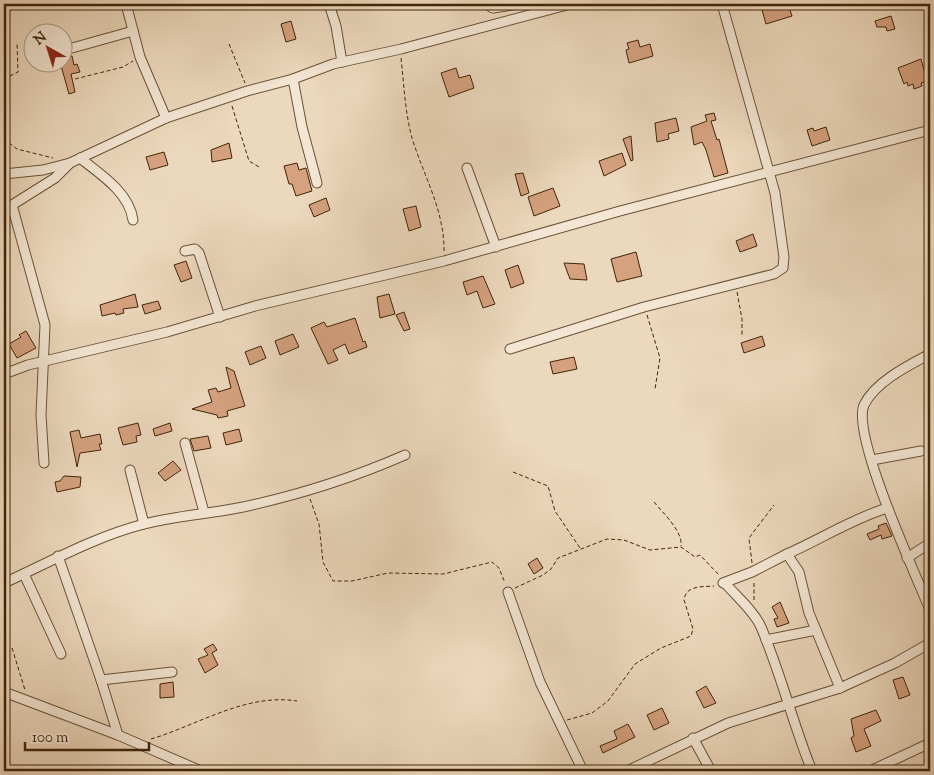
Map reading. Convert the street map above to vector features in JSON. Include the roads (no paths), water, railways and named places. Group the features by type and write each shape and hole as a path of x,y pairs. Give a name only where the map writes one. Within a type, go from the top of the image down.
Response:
{"street":[{"path":"126,4 140,57 166,118"},
{"path":"329,4 336,26 342,62"},
{"path":"486,4 493,8 519,4"},
{"path":"4,174 43,170 70,163 166,118 342,62 401,50 532,8 570,4"},
{"path":"510,349 644,307 774,274 781,270 785,263 775,192 722,4"},
{"path":"72,48 133,31"},
{"path":"293,79 302,127 317,183"},
{"path":"4,374 43,361 220,317 255,306 444,261 620,211 930,130"},
{"path":"80,158 128,202 133,220"},
{"path":"44,463 41,414 45,325 12,204 55,178 70,163"},
{"path":"467,168 496,247"},
{"path":"185,251 195,249 199,253 220,317"},
{"path":"930,354 896,375 867,400 862,422 887,508 930,610"},
{"path":"185,443 204,512"},
{"path":"872,460 922,451"},
{"path":"4,583 58,556 102,538 144,524 204,512 236,508 307,491 358,475 404,455"},
{"path":"130,470 144,524"},
{"path":"812,771 766,640 755,618 725,583 828,536 859,517 887,508"},
{"path":"907,558 930,543"},
{"path":"787,554 799,572 809,613 840,688"},
{"path":"58,556 118,735"},
{"path":"24,574 61,654"},
{"path":"508,592 540,682 582,771"},
{"path":"766,640 816,630"},
{"path":"627,771 728,723 840,688 895,663 930,643"},
{"path":"101,680 172,672"},
{"path":"4,692 118,735 201,771"},
{"path":"693,738 711,771"},
{"path":"870,771 930,742"}]}
